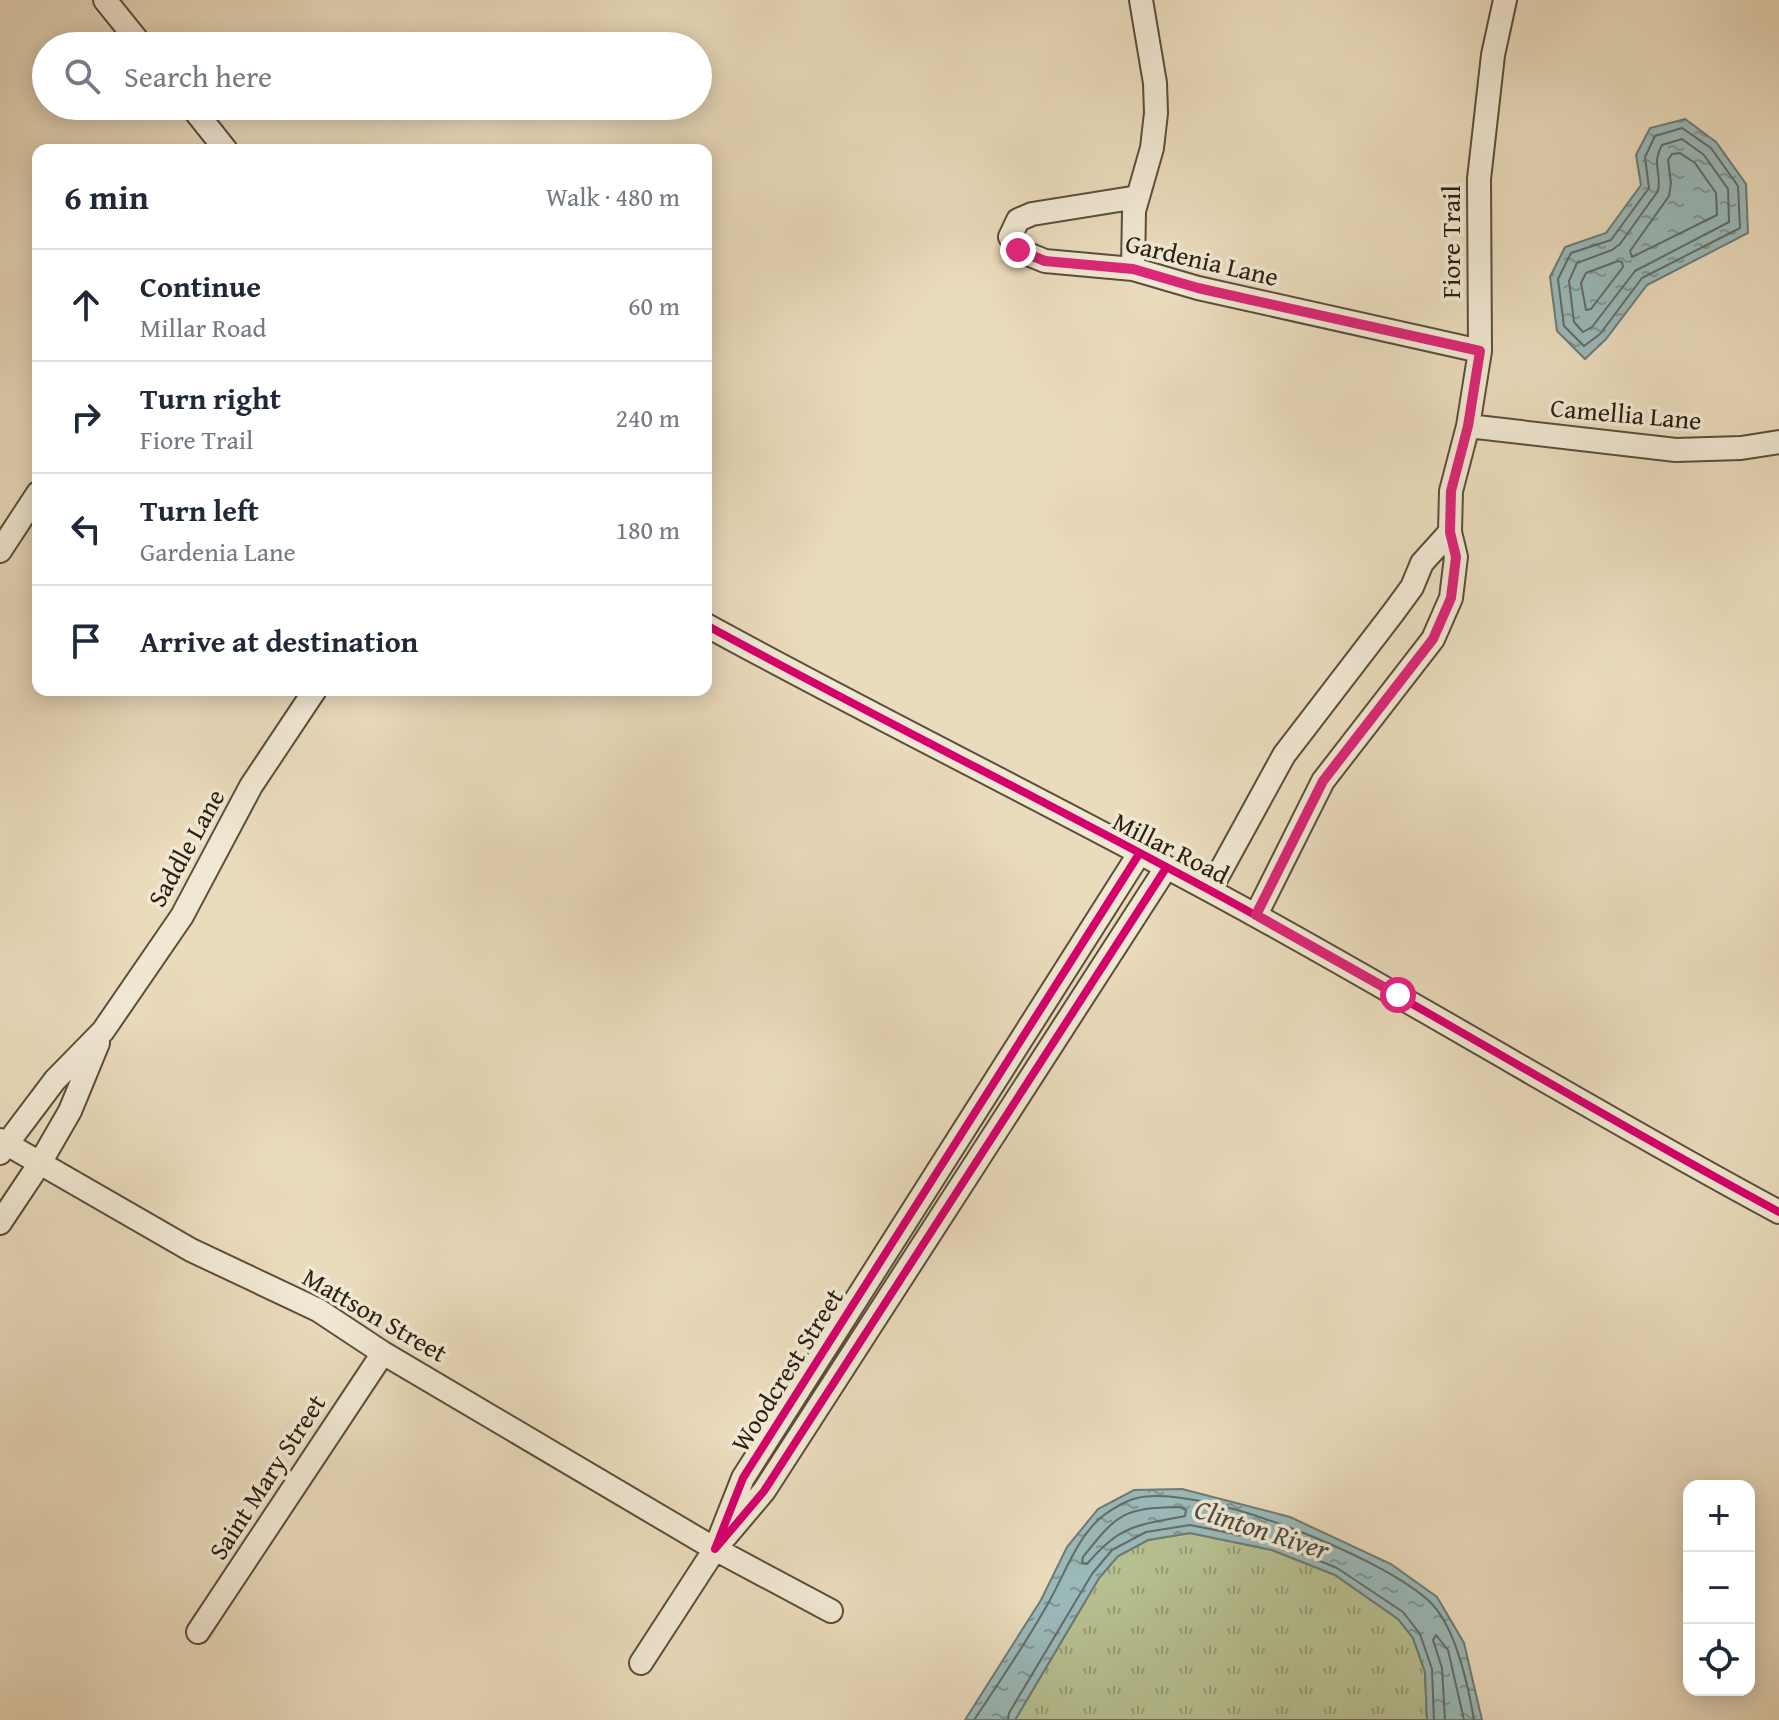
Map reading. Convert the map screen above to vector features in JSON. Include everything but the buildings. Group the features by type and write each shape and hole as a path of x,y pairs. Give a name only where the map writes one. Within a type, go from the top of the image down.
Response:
{"street":[{"path":"105,0 131,32"},
{"path":"1133,269 1134,211 1152,148 1156,113 1155,83 1141,0"},
{"name":"Fiore Trail","path":"1256,915 1323,781 1433,639 1451,598 1456,557 1450,532 1451,491 1468,426 1480,351 1477,254 1479,179 1493,55 1505,0"},
{"path":"202,120 221,144"},
{"name":"Gardenia Lane","path":"1138,197 1032,214 1018,220 1010,237 1018,250 1045,261 1133,269 1198,288 1480,351"},
{"name":"Camellia Lane","path":"1468,426 1676,450 1741,448 1779,442"},
{"path":"0,551 32,502"},
{"path":"1210,890 1284,755 1412,587 1422,563 1450,532"},
{"name":"Millar Road","path":"712,628 1256,915 1779,1212"},
{"name":"Saddle Lane","path":"2,1146 55,1080 103,1031 182,916 251,786 311,696"},
{"name":"Woodcrest Street","path":"715,1549 743,1478 1139,854"},
{"name":"Woodcrest Street","path":"641,1663 715,1549 764,1491 1166,868"},
{"name":"Saddle Lane","path":"0,1223 70,1111 103,1031"},
{"path":"1025,1033 1050,1048"},
{"name":"Mattson Street","path":"2,1146 40,1163 191,1250 318,1310 383,1353 715,1549 831,1611"},
{"path":"930,1182 954,1197"},
{"name":"Saint Mary Street","path":"198,1632 383,1353"}],"green space":[{"path":"1190,1533 1272,1550 1335,1575 1398,1619 1413,1638 1425,1672 1427,1720 1015,1720 1099,1578 1118,1556 1148,1540"}],"water":[{"path":"1685,119 1716,142 1746,184 1748,233 1647,285 1606,339 1585,359 1557,331 1550,277 1565,247 1606,233 1641,185 1636,155 1650,128"},
{"name":"Clinton River","path":"1182,1489 1290,1517 1391,1564 1437,1597 1464,1643 1482,1720 1427,1720 1425,1672 1413,1638 1398,1619 1335,1575 1272,1550 1190,1533 1148,1540 1118,1556 1099,1578 1015,1720 965,1720 1041,1600 1067,1547 1098,1509 1134,1490"}],"cycle path":[{"path":"712,628 1255,915 1779,1212"},
{"path":"1139,854 743,1478 715,1549 764,1491 1166,868"}],"route":[{"path":"1018,250 1045,261 1133,269 1198,288 1480,351 1468,426 1451,491 1450,532 1456,557 1451,598 1433,639 1323,781 1256,915 1398,995"}]}
